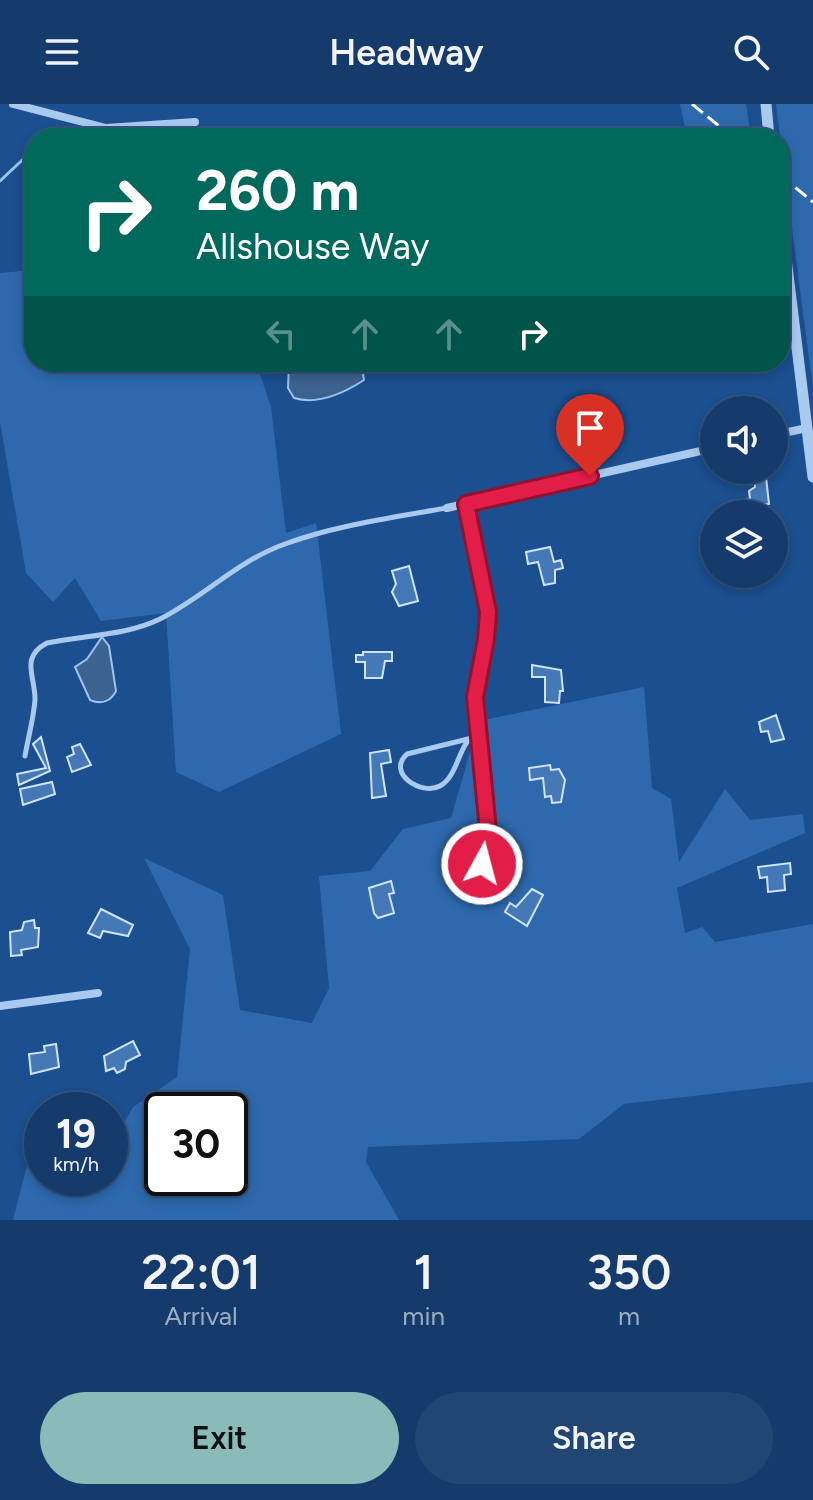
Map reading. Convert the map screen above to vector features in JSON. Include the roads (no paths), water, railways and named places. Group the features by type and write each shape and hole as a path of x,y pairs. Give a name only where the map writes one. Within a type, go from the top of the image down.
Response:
{"street":[{"path":"13,104 106,128 195,122"},
{"path":"766,104 768,128"},
{"path":"790,291 813,477"},
{"path":"788,432 807,428"},
{"path":"447,508 700,451"},
{"path":"465,882 482,864 487,844 475,697 488,612 466,504"},
{"path":"0,1006 98,993"}],"lane":[{"path":"25,756 35,697 29,664 36,649 47,643 127,630 156,621 184,606 247,560 285,544 332,529 447,508"},
{"path":"468,739 446,782 435,789 413,786 401,772 401,764 407,754 468,739 477,733"}],"waterway":[{"path":"0,181 24,158"}],"railway":[{"path":"692,104 722,128"},
{"path":"790,183 813,202"}]}
